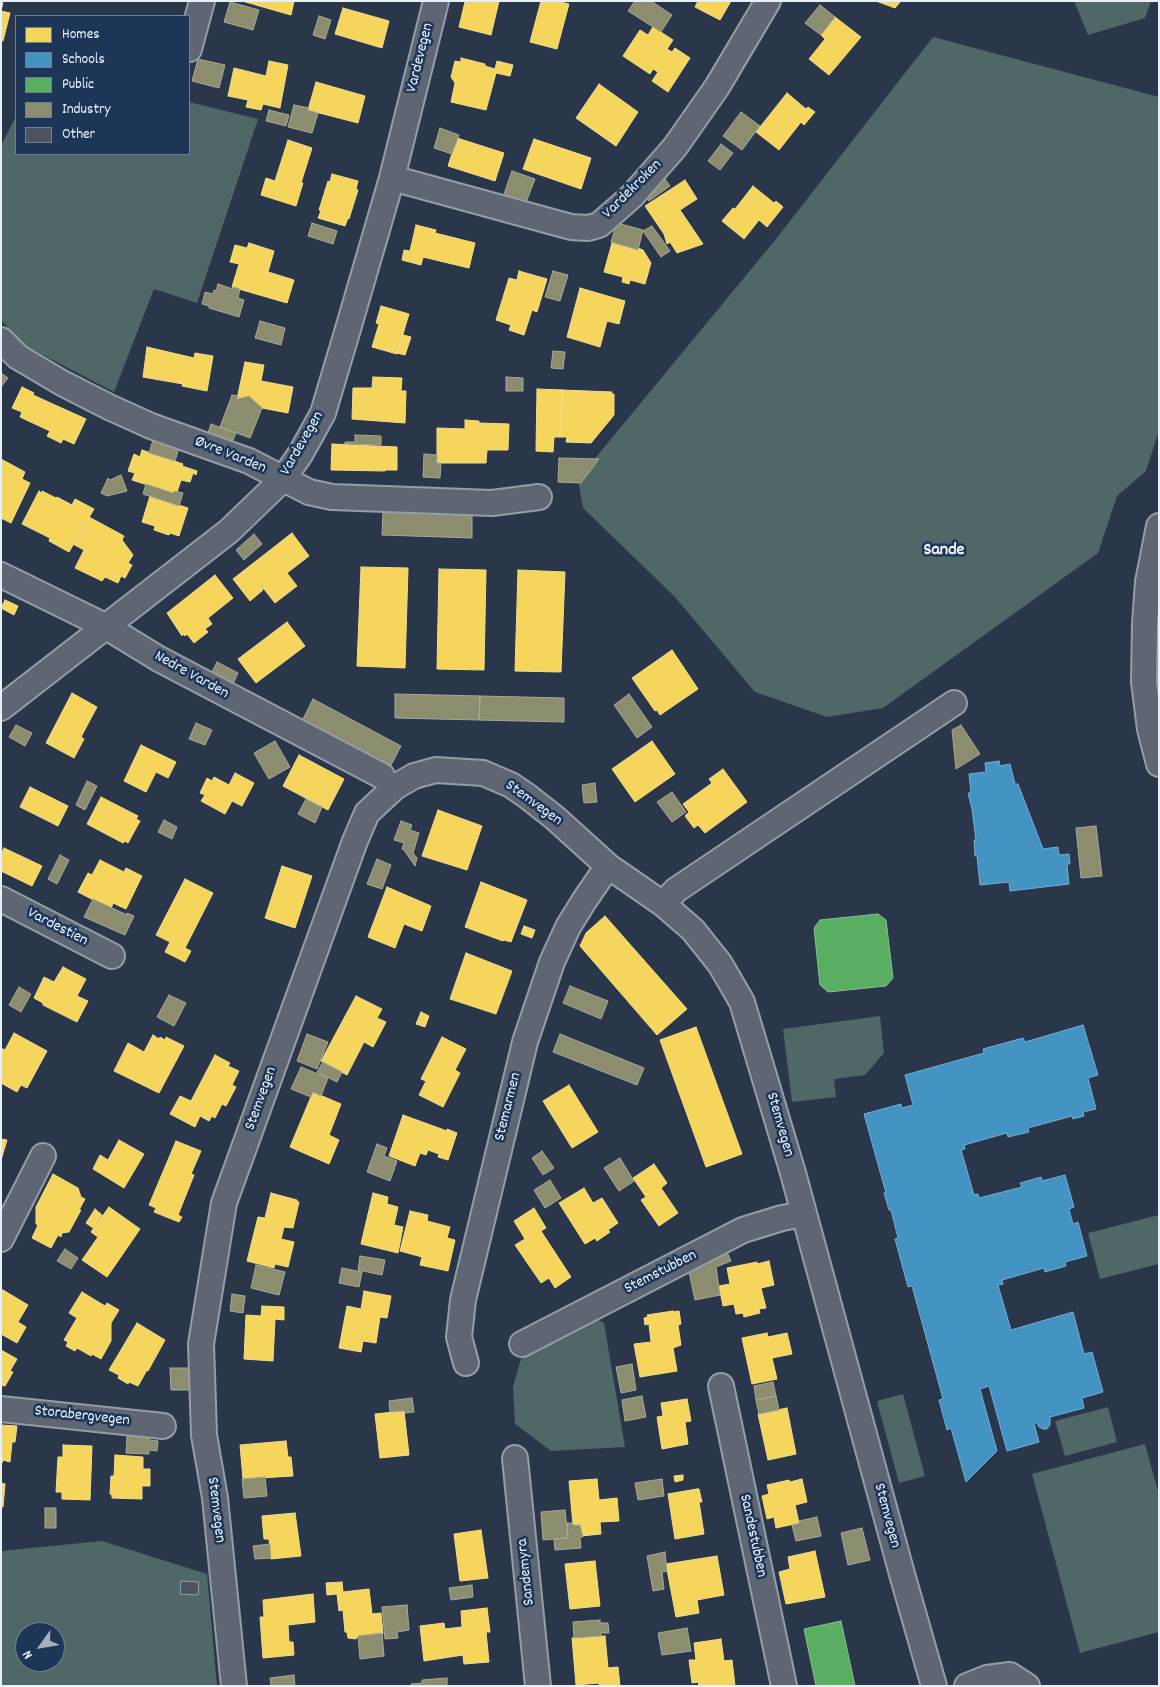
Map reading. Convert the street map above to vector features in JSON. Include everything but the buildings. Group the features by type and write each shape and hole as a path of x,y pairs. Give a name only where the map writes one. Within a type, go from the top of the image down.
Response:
{"street":[{"path":"190,45 202,1"},
{"name":"Vardevegen","path":"1,708 104,626 229,531 283,480 301,453 323,413 392,178 436,1"},
{"name":"Vardekroken","path":"392,178 571,228 588,228 599,225 632,196 675,147 717,87 768,1"},
{"name":"Øvre Varden","path":"1,340 18,358 101,403 151,426 249,461 309,492 332,497 492,504 539,497"},
{"path":"1159,526 1148,582 1144,682 1150,729 1159,764"},
{"name":"Nedre Varden","path":"1,574 104,626 192,677 382,776"},
{"path":"663,904 676,890 954,703"},
{"name":"Stemvegen","path":"234,1686 215,1498 204,1435 201,1344 224,1203 355,841 367,813 395,786 414,776 436,770 483,773 528,796 608,866 663,904 693,930 720,964 742,1002 755,1041 804,1214 899,1565 934,1686"},
{"name":"Stemarmen","path":"466,1363 459,1337 463,1300 525,1042 552,962 568,927 608,866"},
{"name":"Vardestien","path":"1,899 112,956"},
{"path":"1,1239 42,1156"},
{"name":"Stemstubben","path":"522,1344 744,1230 782,1218 804,1214"},
{"name":"Sandestubben","path":"721,1386 784,1686"},
{"name":"Storabergvegen","path":"1,1409 163,1426"},
{"name":"Sandemyra","path":"515,1458 538,1686"},
{"path":"967,1686 987,1678 1010,1675 1027,1686"}],"green space":[{"path":"1074,1 1151,1 1145,18 1088,35"},
{"path":"933,37 1159,97 1159,430 1146,471 1117,496 1098,553 883,708 827,717 755,692 675,597 583,508 578,479 776,239"},
{"path":"190,102 258,119 197,303 154,289 114,392 24,345 1,320 1,146 15,118 15,155 190,155"},
{"path":"880,1016 884,1053 865,1075 834,1079 836,1097 792,1102 783,1029"},
{"path":"1159,1215 1159,1264 1100,1279 1088,1233"},
{"path":"593,1317 604,1323 625,1447 551,1451 515,1424 513,1387 524,1348"},
{"path":"903,1394 925,1476 899,1483 877,1401"},
{"path":"1108,1407 1117,1442 1065,1456 1055,1421"},
{"path":"1145,1444 1159,1495 1159,1632 1080,1653 1032,1474"},
{"path":"102,1541 207,1574 217,1686 1,1686 1,1551"}],"district":[{"name":"Sande","path":"944,552"}]}
